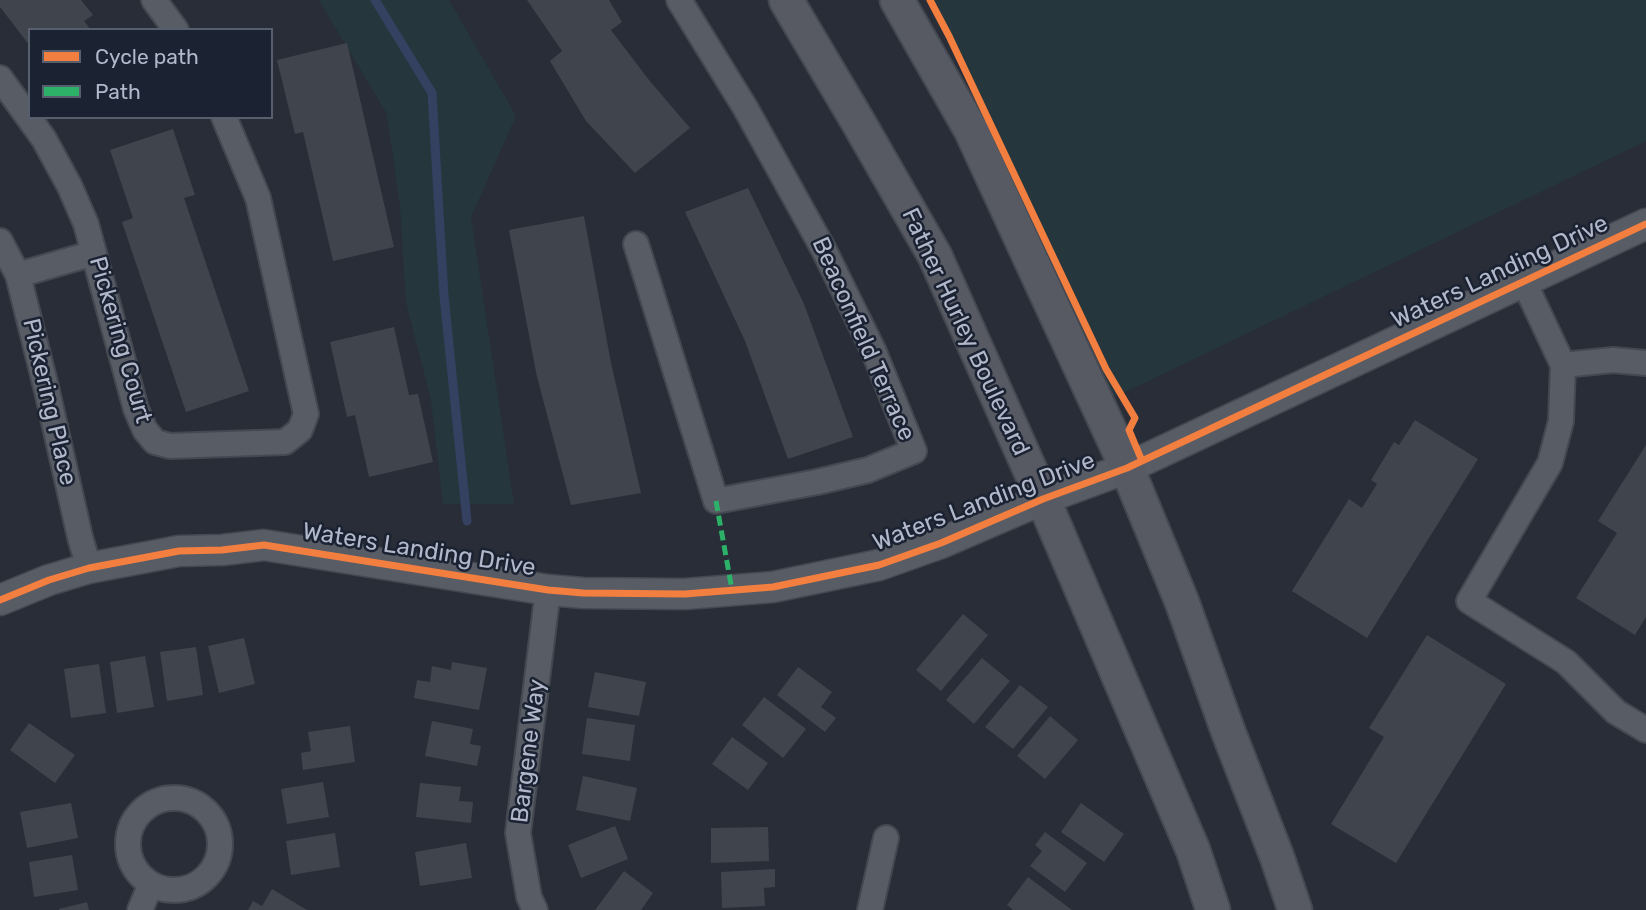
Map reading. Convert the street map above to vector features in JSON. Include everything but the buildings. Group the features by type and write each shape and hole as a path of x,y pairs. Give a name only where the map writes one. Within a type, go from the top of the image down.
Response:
{"main road":[{"name":"Father Hurley Boulevard","path":"786,0 935,256 1043,499 1193,850 1213,910"},
{"path":"897,0 971,130 1127,468 1182,602 1295,910"}],"street":[{"path":"155,0 175,28"},
{"name":"Beaconfield Terrace","path":"636,244 716,501 868,470 914,451 874,352 824,250 746,109 679,0"},
{"name":"Pickering Court","path":"0,78 28,117"},
{"name":"Pickering Court","path":"30,119 44,139 86,224 136,409 145,430 155,442 170,446 285,442 300,430 306,414 258,198 225,119"},
{"name":"Waters Landing Drive","path":"0,600 49,580 89,568 179,551 264,545 548,590 583,593 685,594 773,587 879,565 942,543 1043,499 1127,468 1646,224"},
{"name":"Pickering Place","path":"0,241 18,275 89,568"},
{"path":"18,275 94,253"},
{"path":"1524,282 1563,365 1561,421 1550,463 1469,601 1566,662 1616,712 1646,730"},
{"path":"1563,365 1613,360 1646,363"},
{"name":"Bargene Way","path":"535,910 529,897 518,833 548,590"},
{"path":"870,910 886,838"},
{"path":"140,910 151,884"}],"shaded area":[{"path":"319,0 449,0 516,116 471,217 514,504 443,504 431,400 406,302 400,205 387,114"},
{"path":"931,0 1646,0 1646,141 1113,398"}],"waterway":[{"path":"375,0 432,93 444,296 467,521"}],"marked path":[{"path":"716,501 732,590"}],"cycle path":[{"path":"930,0 1106,369 1135,418 1129,430 1142,461"},
{"path":"0,600 49,580 89,568 179,551 264,545 548,590 583,593 685,594 773,587 879,565 1127,468 1646,224"}]}
